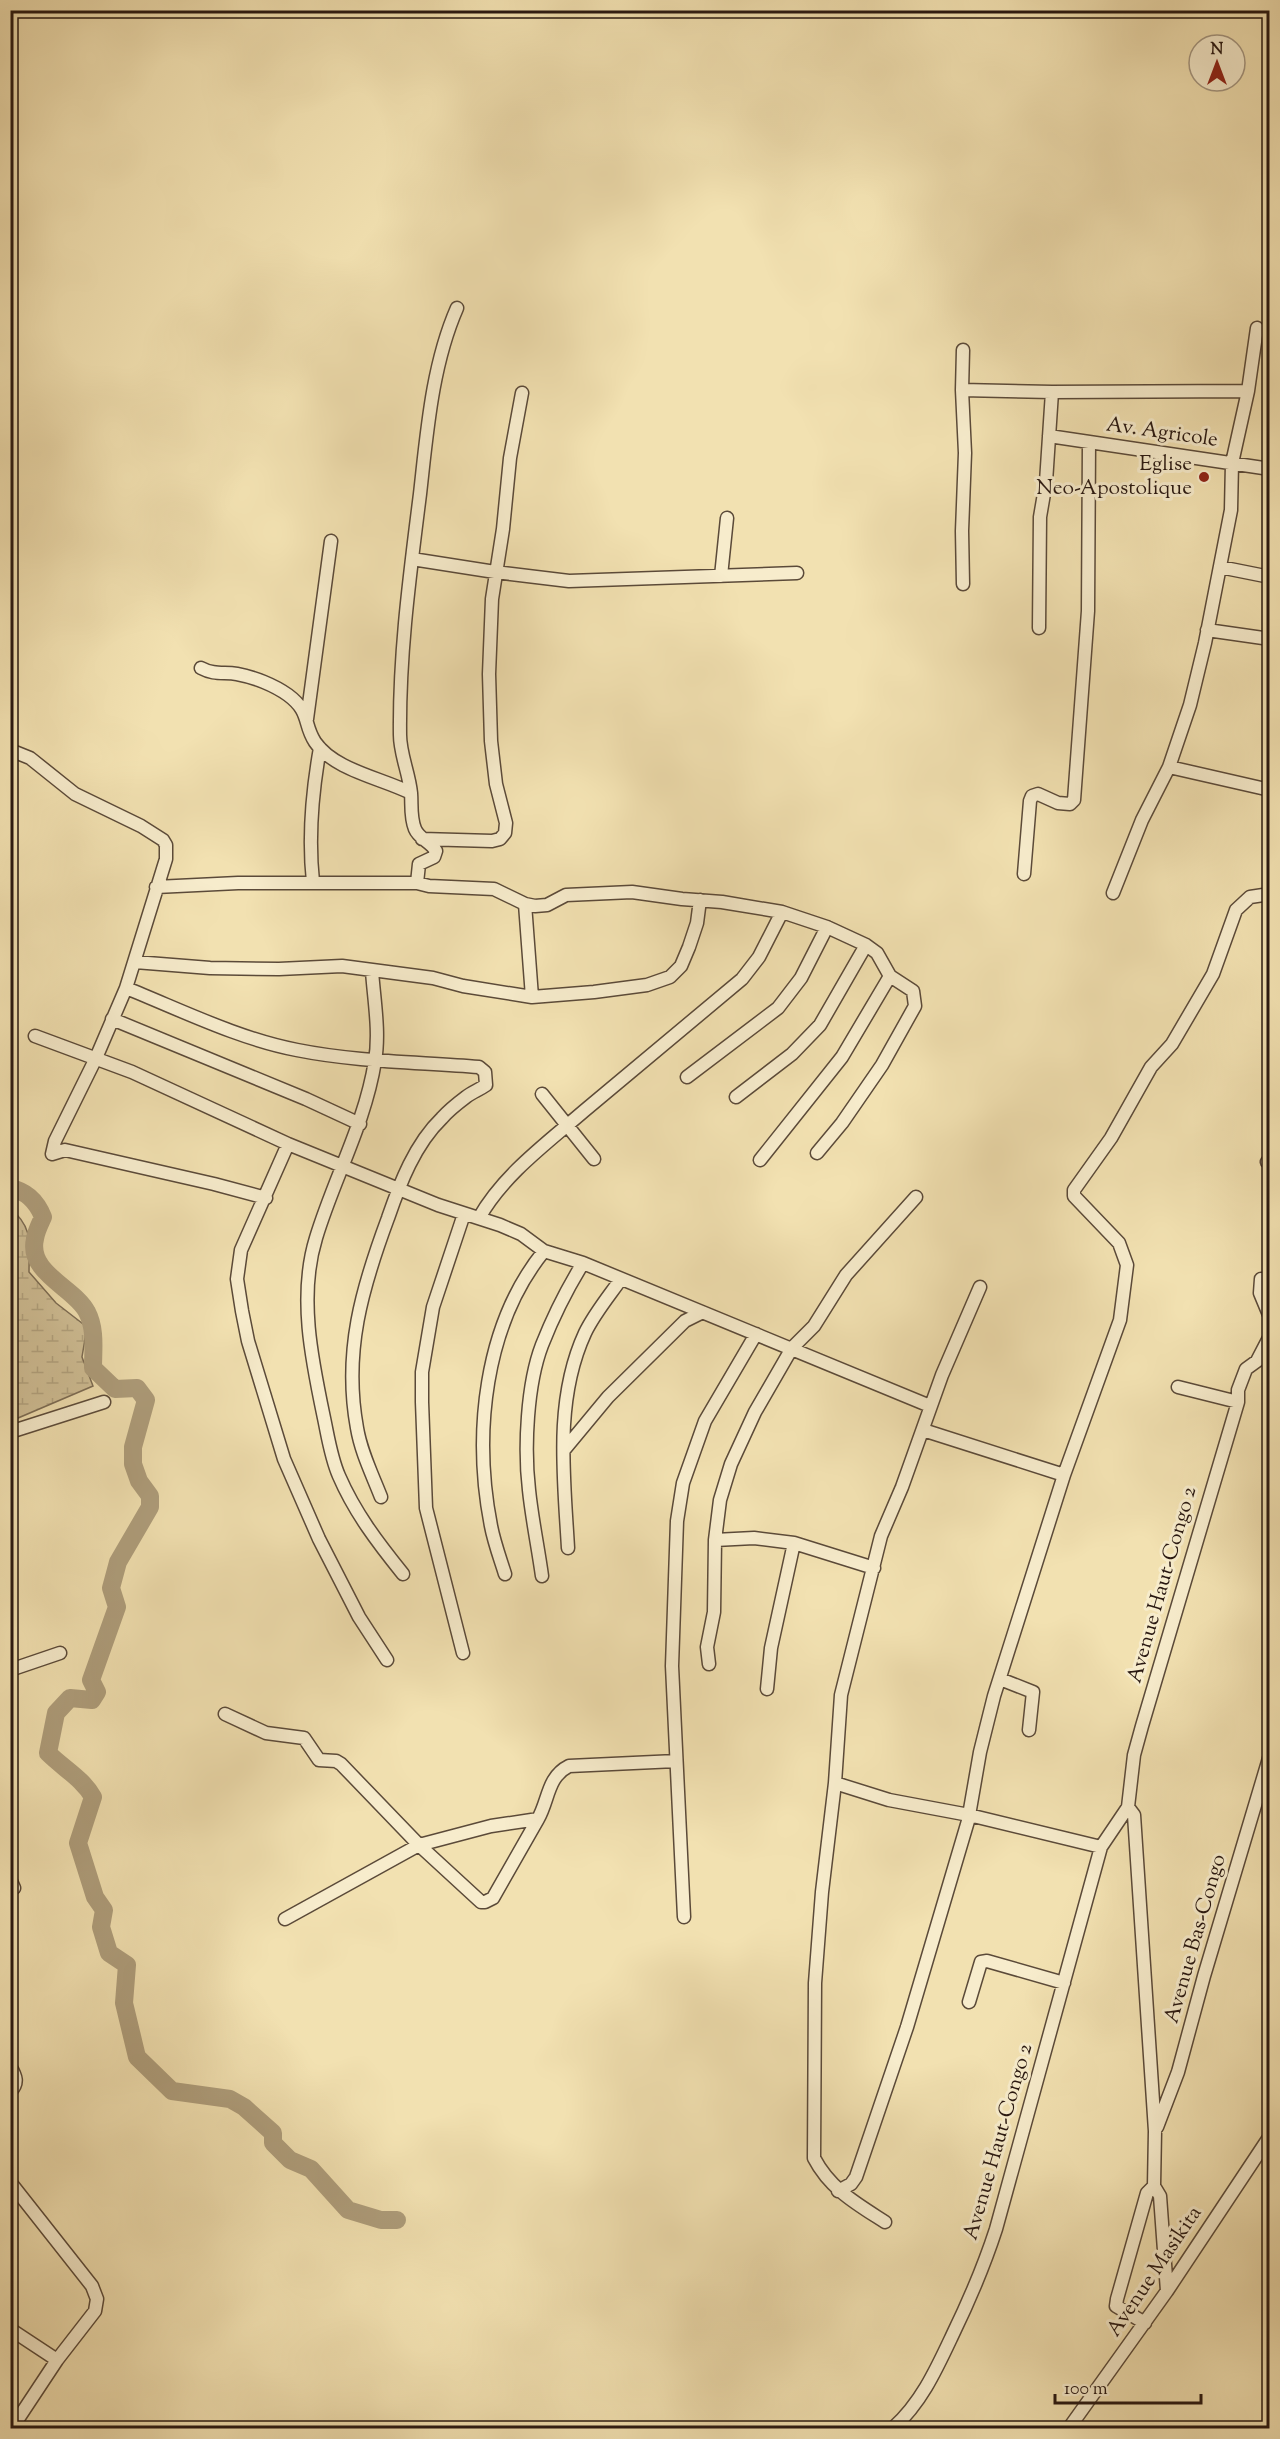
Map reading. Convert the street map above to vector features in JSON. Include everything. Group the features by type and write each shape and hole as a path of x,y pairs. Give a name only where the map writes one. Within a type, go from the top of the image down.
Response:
{"street":[{"path":"417,883 419,864 435,854 434,848 422,839 414,827 411,793 400,736 400,699 412,559 425,452 441,354 446,333 457,308"},
{"path":"1113,893 1142,820 1169,766 1190,705 1231,510 1232,463 1248,392 1257,328"},
{"path":"963,350 962,390 965,422 963,584"},
{"path":"962,390 1248,392"},
{"path":"1039,628 1040,518 1050,436 1052,392"},
{"path":"422,839 492,841 500,839 505,833 506,823 496,784 491,741 489,674 495,572 503,529 510,458 522,393"},
{"name":"Av. Agricole","path":"1050,436 1269,469"},
{"path":"1024,874 1032,796 1038,794 1058,803 1070,804 1074,800 1088,611 1089,442"},
{"path":"721,576 727,518"},
{"path":"308,719 331,541"},
{"path":"412,559 569,581 797,573"},
{"path":"1220,567 1269,577"},
{"path":"1207,630 1269,639"},
{"path":"201,668 210,673 235,674 261,681 288,695 302,708 314,740 320,748 344,767 388,782 411,793"},
{"path":"312,882 309,848 314,778 320,748"},
{"path":"10,750 30,758 75,794 141,826 163,840 167,850 126,988 96,1058 55,1142 52,1154 65,1150 266,1198"},
{"path":"1169,766 1269,790"},
{"path":"156,887 238,883 417,883 429,886 494,889 525,904 547,905 566,895 632,892 782,912 827,927 866,945 877,953 890,976 913,991 915,1006 882,1065 842,1123 816,1153"},
{"path":"838,2191 851,2184 856,2177 907,2027 969,1815 980,1752 1000,1679 1064,1475 1120,1320 1127,1265 1119,1243 1079,1202 1074,1196 1074,1190 1111,1138 1151,1067 1172,1044 1200,993 1214,974 1236,910 1250,897 1269,894"},
{"path":"135,963 210,968 279,969 342,966 433,978 463,986 532,997 594,993 647,985 670,977 681,966 689,947 697,923 700,900"},
{"path":"525,904 532,997"},
{"path":"479,1218 488,1201 505,1183 568,1125 742,979 759,957 782,912"},
{"path":"687,1077 778,1008 801,978 827,927"},
{"path":"736,1097 792,1054 820,1025 866,945"},
{"path":"372,970 376,1060 360,1124 316,1238 310,1261 308,1321 321,1403 338,1474 371,1536 403,1574"},
{"path":"760,1160 842,1057 890,976"},
{"path":"126,988 253,1037 296,1050 376,1060 479,1067 484,1072 486,1085 467,1096 442,1117 429,1132 398,1189 363,1287 352,1363 357,1428 363,1451 381,1497"},
{"path":"112,1019 306,1099 360,1124"},
{"path":"35,1036 132,1072 288,1144 344,1167 520,1234 544,1251 583,1263 930,1406"},
{"path":"542,1094 594,1159"},
{"path":"288,1144 241,1250 237,1280 248,1341 284,1459 318,1539 359,1617 387,1660"},
{"path":"709,1664 707,1647 714,1612 715,1540 720,1500 731,1464 755,1412 792,1348 814,1326 846,1275 916,1197"},
{"path":"463,1653 426,1508 422,1372 433,1307 464,1214"},
{"path":"505,1574 491,1526 486,1486 484,1457 488,1380 503,1322 526,1273 544,1251"},
{"path":"542,1576 529,1488 528,1445 531,1389 541,1346 570,1284 583,1263"},
{"path":"568,1548 564,1450 568,1383 587,1330 621,1279"},
{"path":"1261,1279 1260,1293 1269,1317"},
{"path":"885,2222 838,2191 821,2173 814,2158 813,2148 815,1983 842,1695 886,1519 902,1486 930,1406 980,1287"},
{"path":"564,1450 608,1397 685,1321 701,1313"},
{"path":"684,1917 672,1666 677,1521 683,1484 705,1421 756,1334"},
{"name":"Avenue Haut-Congo 2","path":"892,2428 907,2415 924,2392 980,2276 996,2229 1101,1847 1128,1807 1134,1755 1238,1402 1238,1390 1246,1369 1257,1361 1269,1336"},
{"path":"1178,1387 1238,1402"},
{"path":"10,1432 104,1402"},
{"path":"923,1430 1064,1475"},
{"path":"715,1540 754,1538 795,1543 874,1568"},
{"path":"767,1689 771,1648 795,1543"},
{"path":"10,1670 60,1653"},
{"path":"1000,1679 1033,1692 1029,1730"},
{"path":"225,1714 266,1733 304,1738 318,1760 331,1760 341,1764 419,1845 477,1899 485,1902 493,1898 545,1807 552,1781 557,1774 569,1766 676,1761"},
{"name":"Avenue Bas-Congo","path":"1155,2131 1178,2072 1269,1755"},
{"path":"834,1783 889,1800 969,1815 1101,1847"},
{"path":"1128,1807 1134,1815 1155,2131 1154,2186 1160,2196 1167,2291"},
{"path":"285,1919 419,1845 491,1826 538,1819"},
{"path":"969,2002 981,1962 987,1961 1064,1983"},
{"path":"10,2066 16,2077 16,2083 10,2092"},
{"name":"Avenue Masikita","path":"1069,2428 1167,2291 1269,2136"},
{"path":"10,2182 92,2286 97,2299 95,2312 57,2360 12,2428"},
{"path":"1145,2323 1116,2306 1146,2193 1154,2186"},
{"path":"10,2329 57,2360"}],"green space":[{"path":"10,1208 18,1215 27,1230 29,1272 56,1303 87,1327 82,1357 93,1386 11,1421"}],"waterway":[{"path":"10,1188 31,1198 43,1217 35,1239 34,1251 38,1261 45,1271 81,1303 87,1312 93,1332 93,1368 115,1389 137,1388 146,1400 133,1447 133,1464 139,1481 150,1496 150,1507 118,1562 111,1588 117,1607 91,1680 97,1692 92,1700 70,1698 56,1713 48,1753 78,1779 93,1797 78,1843 95,1897 104,1910 101,1927 109,1953 127,1965 124,2003 137,2057 172,2091 230,2099 244,2107 273,2133 273,2143 290,2160 311,2169 348,2210 381,2220 397,2220"}],"place":[{"name":"Eglise Neo-Apostolique","path":"1204,477"}]}
